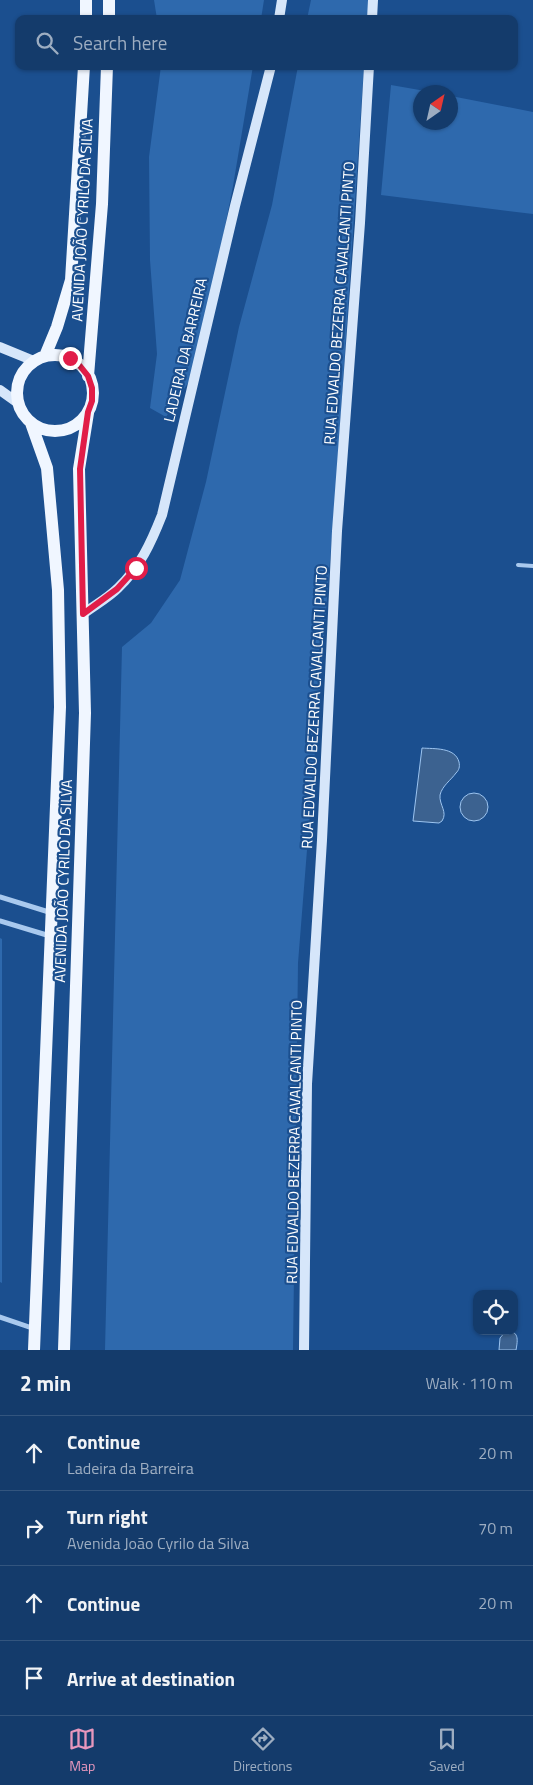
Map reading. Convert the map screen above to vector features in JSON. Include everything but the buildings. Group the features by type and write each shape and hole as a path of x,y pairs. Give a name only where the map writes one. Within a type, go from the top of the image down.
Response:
{"main road":[{"path":"86,0 86,15"},
{"path":"109,0 109,15"},
{"path":"280,15 282,0"},
{"path":"372,15 373,0"},
{"name":"AVENIDA JOÃO CYRILO DA SILVA","path":"40,359 57,328 72,280 84,70"},
{"name":"AVENIDA JOÃO CYRILO DA SILVA","path":"88,376 102,204 107,70"},
{"name":"LADEIRA DA BARREIRA","path":"83,614 117,589 136,568 150,545 162,515 235,206 270,70"},
{"name":"RUA EDVALDO BEZERRA CAVALCANTI PINTO","path":"304,1350 307,1084 338,531 369,70"},
{"path":"0,347 40,359"},
{"path":"58,355 70,358 88,376 92,388 92,401 88,412 79,422 68,429 56,431 43,429 31,423 23,414 18,403 16,391 19,380 25,369 40,359 58,355"},
{"path":"0,390 18,403"},
{"name":"AVENIDA JOÃO CYRILO DA SILVA","path":"64,1350 85,714 80,469 88,412"},
{"name":"AVENIDA JOÃO CYRILO DA SILVA","path":"31,423 47,468 58,590 60,707 34,1350"}],"street":[{"path":"0,897 52,914"},
{"path":"0,920 52,937"},
{"path":"0,1317 35,1329"}],"lane":[{"path":"518,564 533,566"}],"shaded area":[{"path":"154,0 264,0 262,15 156,15"},
{"path":"311,0 369,0 367,15 308,15"},
{"path":"160,70 252,70 233,186 197,369 166,417 150,408 157,354 150,260 149,157"},
{"path":"297,70 364,70 337,473 298,963 293,1350 105,1350 122,647 151,623 180,580 206,482 239,327 272,205"},
{"path":"391,85 413,89 413,130 458,130 458,97 533,112 533,214 381,195"},
{"path":"422,748 449,751 457,757 459,762 458,771 440,795 444,818 439,823 413,821"},
{"path":"474,793 484,797 488,807 484,817 474,821 464,817 460,807 464,797"},
{"path":"0,938 2,939 2,1283 0,1282"},
{"path":"503,1335 516,1335 516,1350 499,1350 500,1338"}],"route":[{"path":"70,358 88,376 92,388 92,401 88,412 80,469 83,614 117,589 136,568"}]}
